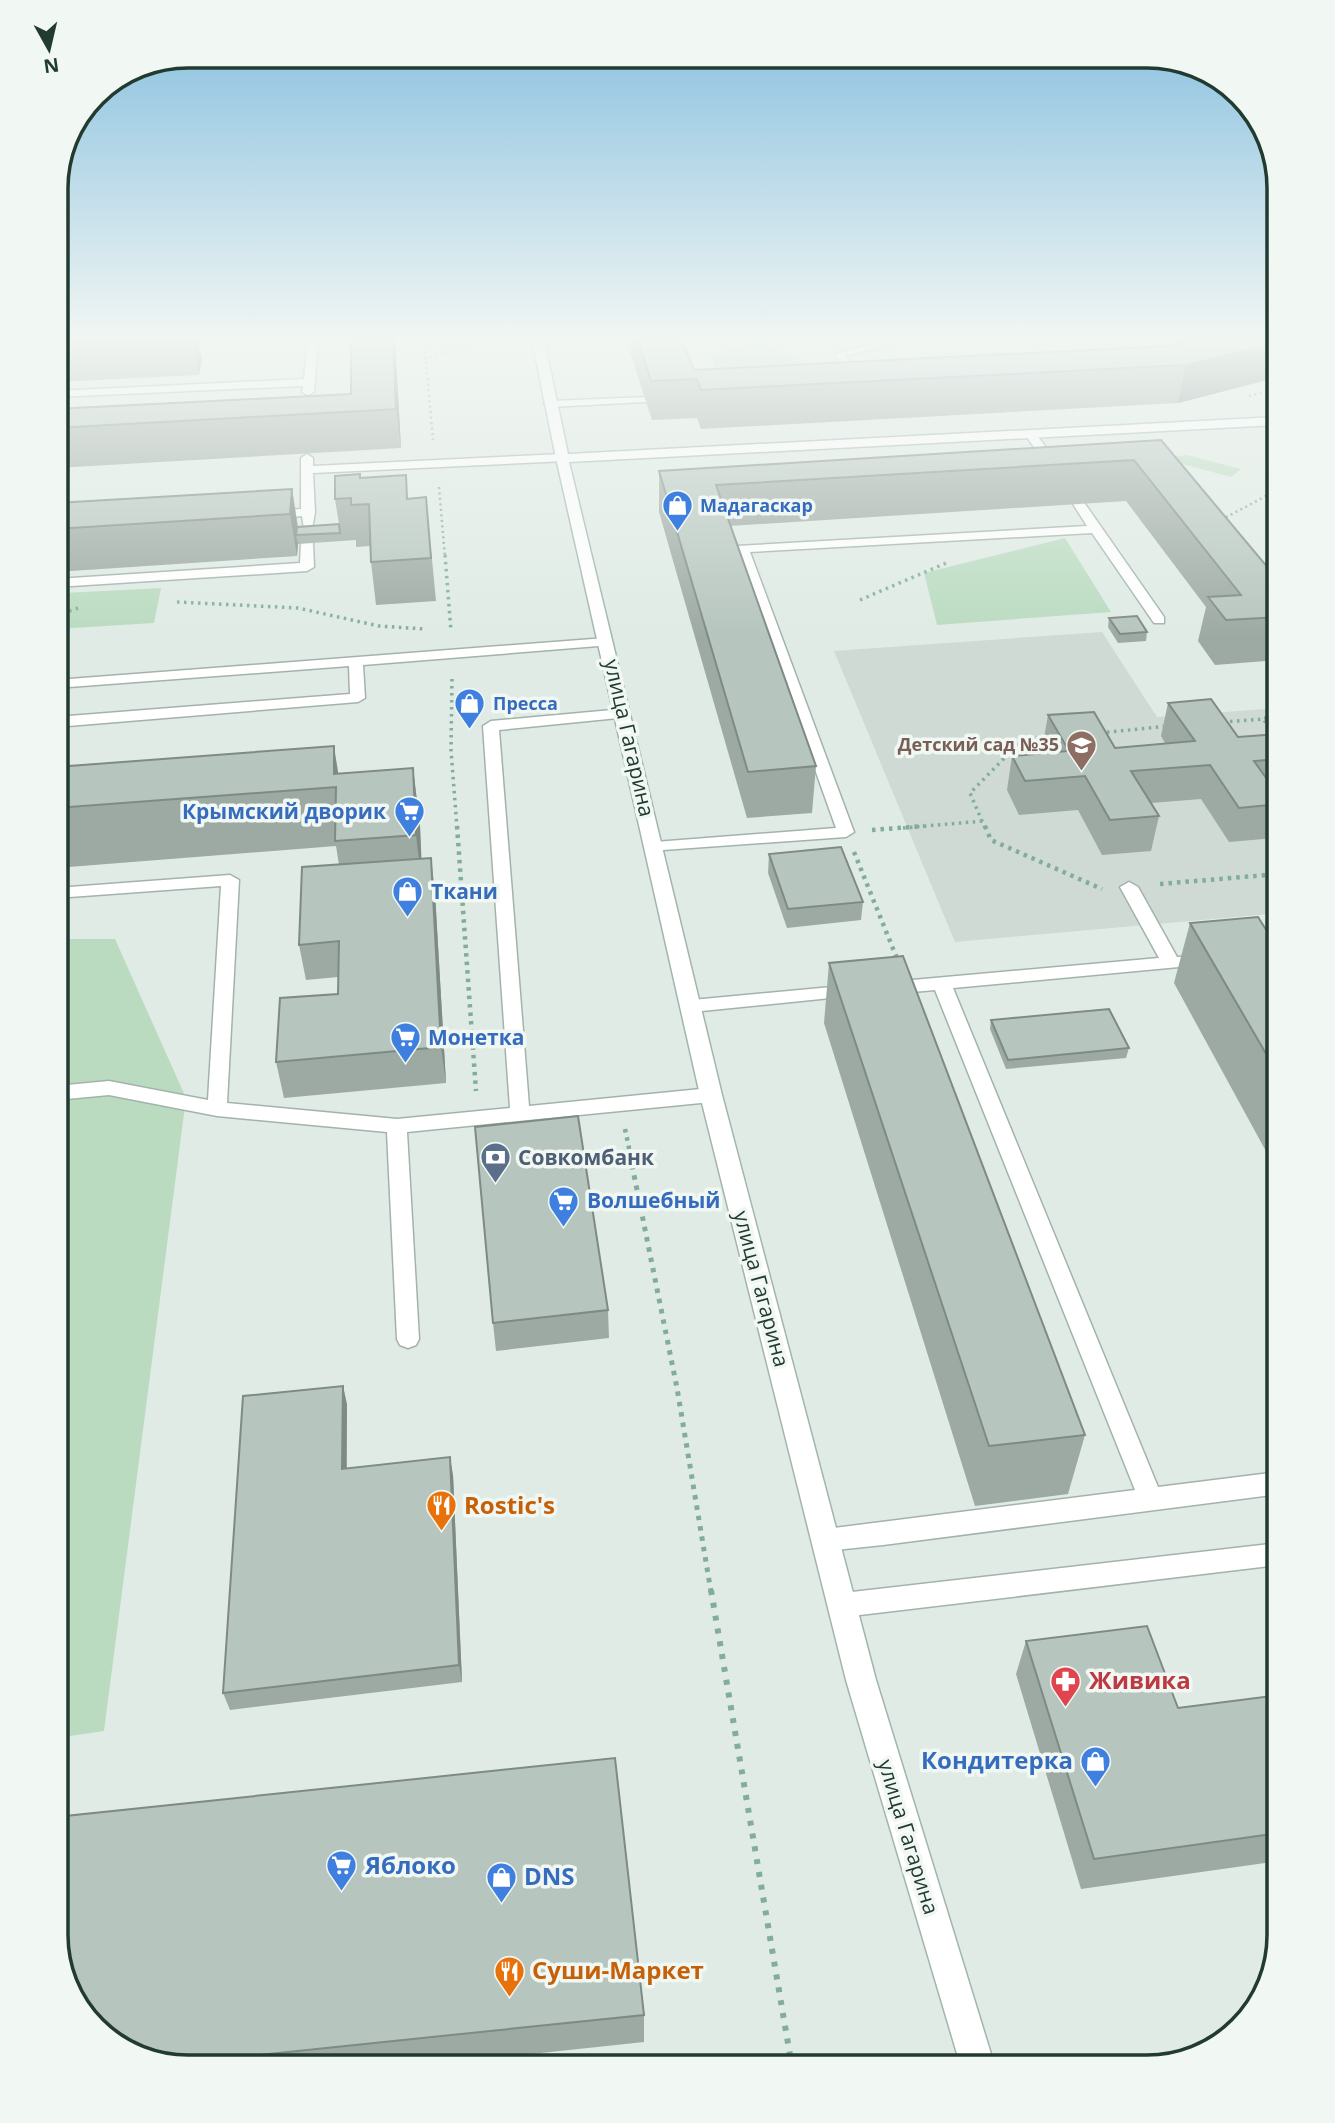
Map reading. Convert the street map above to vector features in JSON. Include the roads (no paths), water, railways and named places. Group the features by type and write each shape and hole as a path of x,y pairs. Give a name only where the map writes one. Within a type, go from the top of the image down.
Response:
{"street":[{"name":"улица Гагарина","path":"558,439 711,1095 861,1680 974,2055"},
{"path":"562,458 916,439"}],"lane":[{"path":"1034,439 1060,478"},
{"path":"69,582 307,567 309,512 306,453"},
{"path":"307,470 562,458"},
{"path":"1079,504 1159,620"},
{"path":"256,516 309,512"},
{"path":"655,848 846,832 742,550 1096,529"},
{"path":"69,683 606,642"},
{"path":"69,721 358,698 356,661"},
{"path":"520,1114 491,726 623,714"},
{"path":"69,892 230,880 217,1109"},
{"path":"1129,887 1171,963"},
{"path":"692,1006 1222,958"},
{"path":"942,984 1150,1498"},
{"path":"68,1092 109,1088 217,1109 397,1126 711,1095"},
{"path":"397,1126 408,1339"},
{"path":"826,1540 930,1530 1150,1498 1267,1484"},
{"path":"842,1605 1267,1555"}],"place":[{"name":"Мадагаскар","path":"677,533"},
{"name":"Пресса","path":"470,731"},
{"name":"Детский сад №35","path":"1082,772"},
{"name":"Крымский дворик","path":"409,839"},
{"name":"Ткани","path":"408,919"},
{"name":"Монетка","path":"405,1065"},
{"name":"Совкомбанк","path":"495,1185"},
{"name":"Волшебный","path":"564,1228"},
{"name":"Rostic's","path":"441,1533"},
{"name":"Живика","path":"1066,1708"},
{"name":"Кондитерка","path":"1096,1788"},
{"name":"Яблоко","path":"342,1893"},
{"name":"DNS","path":"501,1904"},
{"name":"Суши-Маркет","path":"509,1998"}]}
